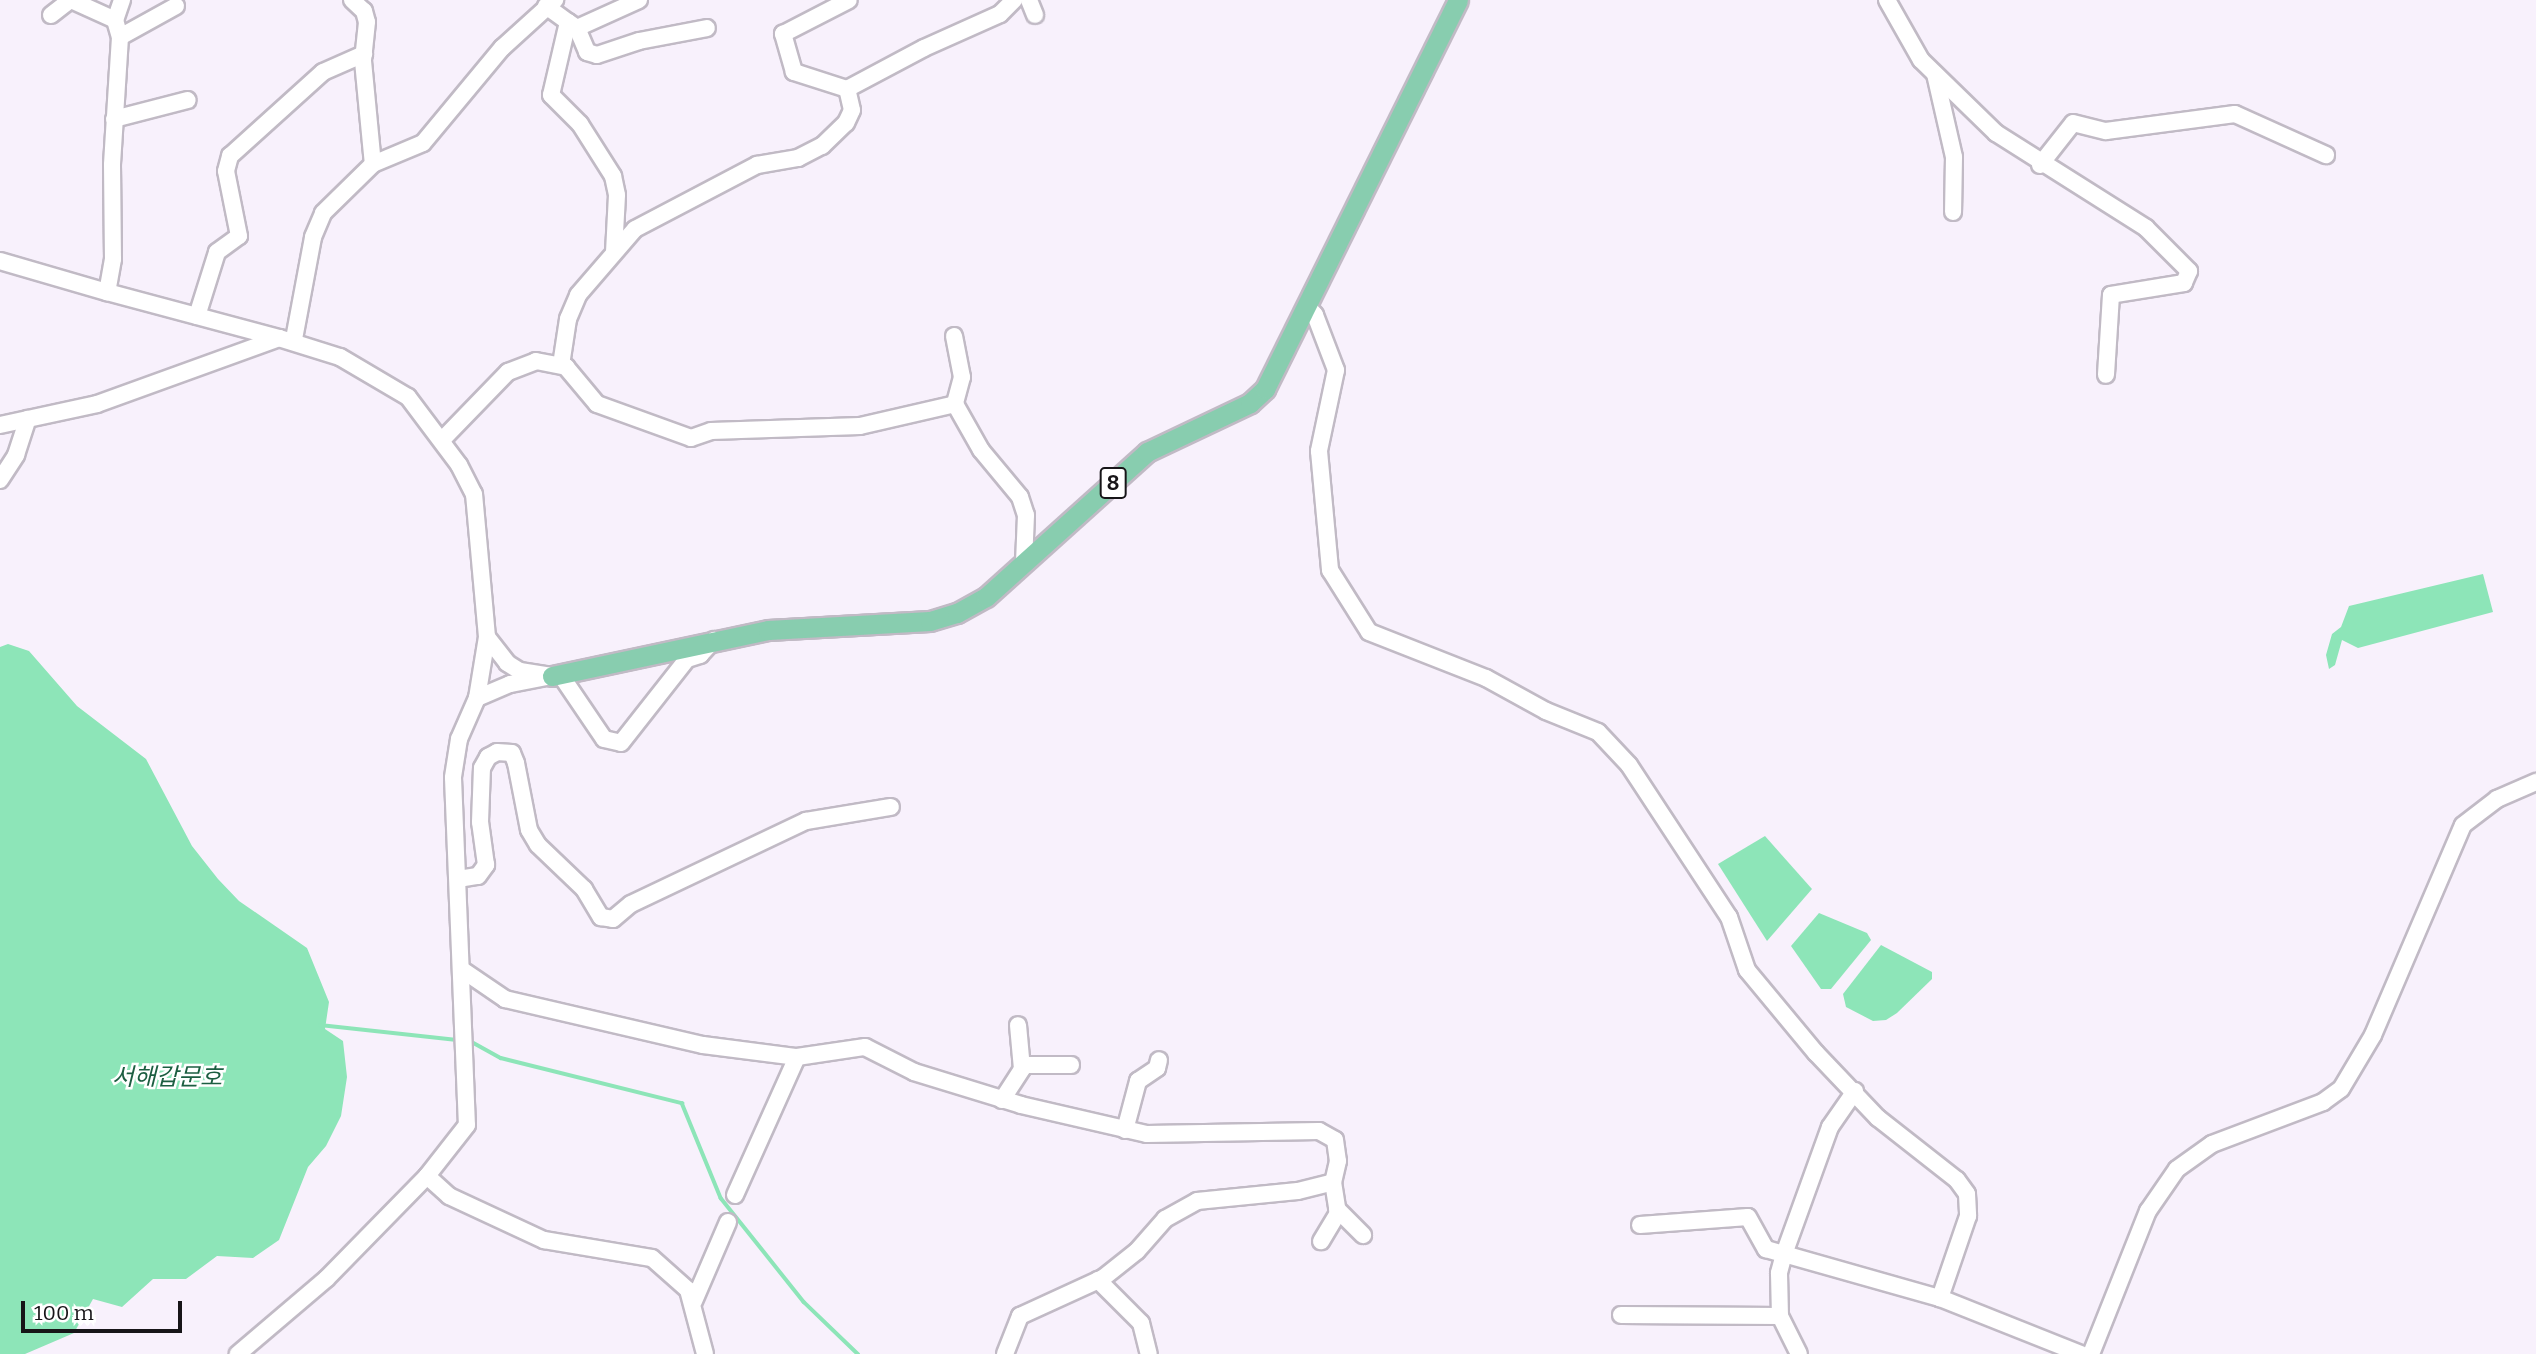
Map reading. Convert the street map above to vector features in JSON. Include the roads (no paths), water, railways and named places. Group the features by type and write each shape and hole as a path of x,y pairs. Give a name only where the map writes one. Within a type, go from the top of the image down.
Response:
{"main road":[{"name":"8","path":"556,675 768,630 930,621 986,597 1147,452 1250,403 1265,389 1458,0"}],"street":[{"path":"51,15 71,0 115,20"},
{"path":"107,292 113,259 114,119 120,37 115,20 122,0"},
{"path":"352,0 364,11 367,22 364,54 373,164"},
{"path":"572,25 587,27 639,0"},
{"path":"849,0 783,34 794,72 847,89 924,48 1000,14 1014,0"},
{"path":"1887,0 1920,61 1996,133 2040,165 2146,228 2189,271 2184,283 2111,295 2106,375"},
{"path":"286,339 313,237 323,214 373,164 423,143 459,94 550,3 572,25 587,52 597,55 639,41 707,29"},
{"path":"120,37 176,6"},
{"path":"572,25 551,94 609,164 617,195 614,252"},
{"path":"197,316 216,252 239,236 226,171 230,156 323,72 364,54"},
{"path":"1935,74 1954,157 1953,212"},
{"path":"561,365 568,319 578,295 614,252 646,221 758,164 798,158 822,146 846,123 852,110 847,89"},
{"path":"114,119 188,100"},
{"path":"2040,165 2073,123 2106,131 2235,114 2326,155"},
{"path":"0,261 286,339 374,374 408,397 442,440 474,495 487,637 477,698 458,739 453,778 464,971 467,1125 427,1177 326,1279 238,1354"},
{"path":"1307,306 1315,315 1336,370 1319,451 1330,570 1369,632 1486,678 1546,711 1598,732 1629,765 1729,917 1747,970 1816,1053 1878,1118 1957,1180 1967,1194 1968,1216 1940,1298"},
{"path":"954,336 962,377 955,404 981,450 1020,497 1026,515 1024,563"},
{"path":"0,425 97,404 286,339"},
{"path":"442,440 508,372 524,363 561,365 597,404 691,438 711,431 860,426 955,404"},
{"path":"0,480 16,455 28,419"},
{"path":"487,637 507,663 520,671 556,675 604,739 621,743 687,659 700,655 714,640"},
{"path":"477,698 510,684 556,675"},
{"path":"458,879 478,876 486,865 480,822 482,768 488,757 497,752 512,754 516,763 528,830 538,845 584,889 601,917 613,919 631,904 806,821 891,807"},
{"path":"2091,1354 2148,1212 2177,1169 2212,1144 2323,1102 2341,1089 2373,1035 2463,825 2497,799 2536,782"},
{"path":"464,971 505,999 703,1045 797,1057 865,1047 914,1072 1002,1100 1125,1130 1147,1134 1319,1131 1335,1140 1338,1161 1333,1182 1337,1209 1321,1241"},
{"path":"1002,1100 1022,1065 1018,1025"},
{"path":"735,1195 797,1057"},
{"path":"1125,1130 1138,1081 1157,1068 1159,1060"},
{"path":"1022,1065 1071,1065"},
{"path":"1799,1354 1780,1316 1779,1273 1830,1127 1855,1091"},
{"path":"427,1177 449,1196 544,1240 652,1258 681,1283 694,1301 705,1354"},
{"path":"1005,1354 1020,1316 1098,1280 1138,1251 1165,1219 1197,1201 1298,1191 1333,1182"},
{"path":"1337,1209 1363,1235"},
{"path":"1640,1225 1748,1217 1766,1248 1940,1298 2081,1354"},
{"path":"694,1301 728,1222"},
{"path":"1098,1280 1141,1323 1149,1354"},
{"path":"1621,1315 1780,1316"}],"water":[{"path":"2483,574 2493,612 2358,648 2342,640 2335,665 2329,669 2326,655 2332,634 2341,627 2349,606"},
{"name":"서해갑문호","path":"8,644 29,651 77,706 146,759 192,846 218,879 239,901 307,948 329,1002 325,1029 343,1041 347,1077 341,1116 326,1146 308,1167 279,1240 253,1258 217,1256 186,1279 153,1279 122,1307 93,1299 74,1333 25,1354 0,1354 0,647"},
{"path":"1765,836 1812,889 1767,941 1718,864"},
{"path":"1819,913 1867,933 1871,940 1831,989 1821,989 1791,946"},
{"path":"1881,945 1932,972 1932,979 1897,1013 1886,1020 1873,1021 1846,1007 1843,994"}],"waterway":[{"path":"320,1025 459,1040"},
{"path":"472,1042 501,1058 682,1103 721,1198 804,1302 858,1354"}]}
